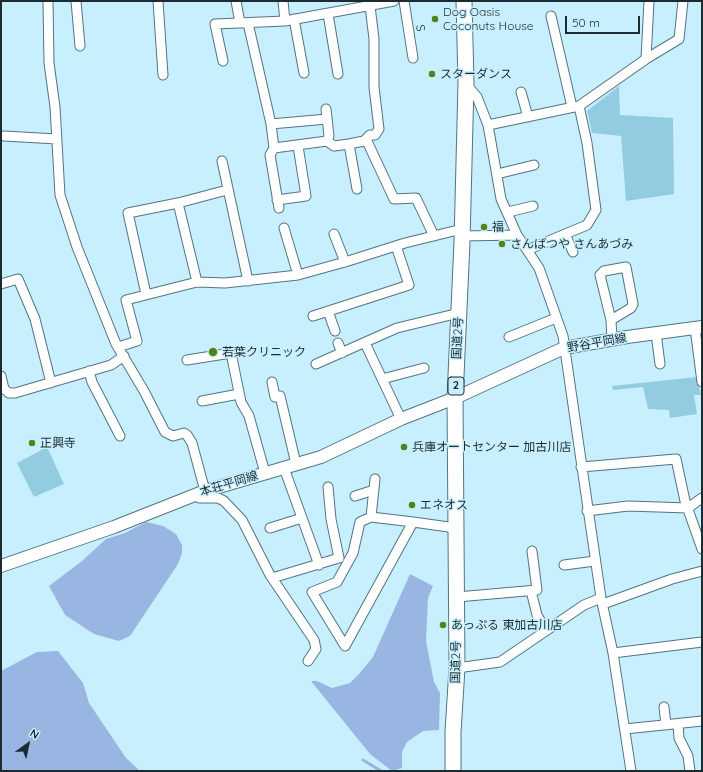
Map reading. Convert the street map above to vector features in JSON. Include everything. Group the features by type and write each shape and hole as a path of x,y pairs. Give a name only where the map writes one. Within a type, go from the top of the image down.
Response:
{"highway":[{"name":"国道2号","path":"453,771 453,732 457,668 455,398 462,233 466,83 464,1"}],"main road":[{"name":"野谷平岡線","path":"455,398 564,348 656,333 698,328"},
{"name":"本荘平岡線","path":"1,566 114,527 200,492 321,457 401,419 455,398"}],"street":[{"path":"48,1 49,63 57,139 60,195 89,280 118,347 165,432 173,436 184,433 190,439 200,492 199,498 218,498 224,501 242,520 272,578 316,645 314,653 308,661"},
{"path":"76,1 80,46"},
{"path":"158,1 156,29 163,74"},
{"path":"236,1 244,23 271,124 274,148 270,155 278,204 306,196 298,146"},
{"path":"284,1 304,73"},
{"path":"223,61 215,24 289,20 394,1"},
{"name":"S","path":"404,1 413,58"},
{"path":"646,59 649,1"},
{"path":"488,126 576,106 646,59 679,39 683,1"},
{"path":"274,148 327,141 334,146 349,144 366,139 370,135 375,135 379,129 374,87 374,39 370,6"},
{"path":"328,14 338,74"},
{"path":"526,250 587,225 596,210 587,143 551,16"},
{"path":"466,83 476,97 488,126 502,199 517,235 539,268 563,336 587,511 602,601 613,653 631,771"},
{"path":"521,92 528,117"},
{"path":"326,109 329,136 327,141"},
{"path":"271,124 327,119"},
{"path":"4,136 57,139"},
{"path":"366,139 394,199 416,198 434,236"},
{"path":"349,144 357,189"},
{"path":"222,161 227,190 248,281"},
{"path":"497,174 534,165"},
{"path":"146,294 128,213 178,203 227,190"},
{"path":"178,203 197,282"},
{"path":"508,212 533,206"},
{"path":"284,228 298,275"},
{"path":"118,347 137,341 126,300 146,294 197,282 248,281 298,275 434,236 462,233 517,235"},
{"path":"334,234 345,262"},
{"path":"565,234 573,252"},
{"path":"289,243 298,240"},
{"path":"313,316 409,285 396,246"},
{"path":"611,320 631,308 633,304 626,267 604,271 600,275 611,320 612,340"},
{"path":"1,284 18,279 35,319 51,383"},
{"path":"630,286 639,283"},
{"path":"328,311 336,331"},
{"path":"316,364 397,328 459,313"},
{"path":"509,337 556,318"},
{"path":"698,328 702,382"},
{"path":"656,333 660,364"},
{"path":"338,343 342,353"},
{"path":"365,343 401,419"},
{"path":"187,360 231,353 241,402 249,416 265,473"},
{"path":"1,376 4,389 8,393 15,393 111,365 124,356"},
{"path":"382,379 424,368"},
{"path":"89,371 92,382 120,436"},
{"path":"272,382 275,397 280,396 296,464"},
{"path":"202,401 239,394"},
{"path":"581,467 676,460 685,501 702,549"},
{"path":"284,468 318,565"},
{"path":"371,517 375,479"},
{"path":"272,578 339,558 331,519 328,487"},
{"path":"354,496 374,490"},
{"path":"587,511 628,506 688,508 702,498"},
{"path":"413,522 345,646 312,592 337,582 353,553 360,522 371,517 413,522 456,528"},
{"path":"270,528 302,518"},
{"path":"457,597 537,590 532,551"},
{"path":"564,566 595,561"},
{"path":"457,668 500,662 584,606 702,571"},
{"path":"531,591 538,615 546,631"},
{"path":"613,653 702,642"},
{"path":"664,707 666,725"},
{"path":"625,729 702,721"},
{"path":"678,724 679,738 688,756 690,771"}],"shaded area":[{"path":"619,86 620,115 673,118 674,194 626,201 621,136 592,133 587,111"},
{"path":"697,377 701,395 694,395 697,414 670,418 669,410 648,409 643,387 613,390 612,386"},
{"path":"47,447 64,484 34,497 17,463"},
{"path":"146,522 163,526 176,534 182,545 182,553 178,564 130,636 119,641 94,634 65,615 49,586 82,561 106,539 125,533"},
{"path":"410,574 433,586 428,598 426,641 434,682 440,693 439,730 423,731 407,742 402,752 402,768 392,771 370,754 311,681 317,681 332,688 350,683 359,674 373,657"},
{"path":"58,651 83,683 89,703 126,758 140,771 1,771 1,671 37,652"}],"waterway":[{"path":"363,760 381,771"}],"place":[{"name":"Dog Oasis Coconuts House","path":"435,19"},
{"name":"スターダンス","path":"432,74"},
{"name":"福","path":"484,227"},
{"name":"さんぱつや さんあづみ","path":"502,244"},
{"name":"若葉クリニック","path":"213,352"},
{"name":"正興寺","path":"32,443"},
{"name":"兵庫オートセンター 加古川店","path":"404,447"},
{"name":"エネオス","path":"412,505"},
{"name":"あっぷる 東加古川店","path":"443,625"}]}
